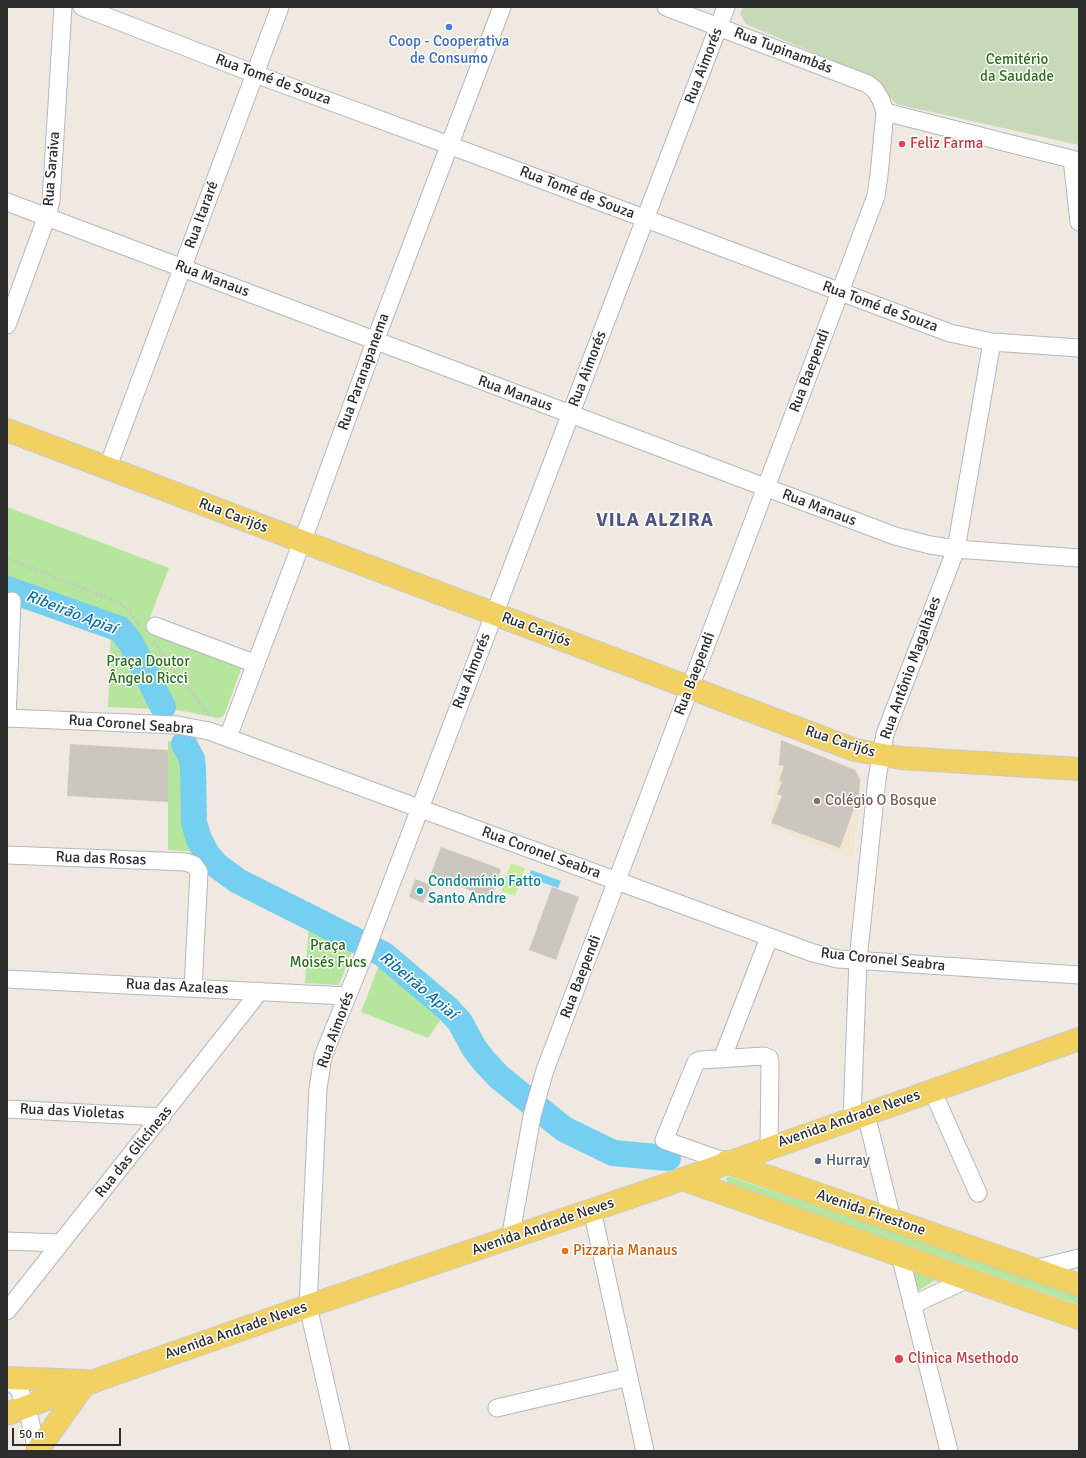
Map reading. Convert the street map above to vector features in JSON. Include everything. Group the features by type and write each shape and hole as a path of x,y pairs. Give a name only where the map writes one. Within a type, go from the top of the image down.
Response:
{"main road":[{"name":"Rua Carijós","path":"7,430 855,750 881,756 1079,769"},
{"name":"Avenida Andrade Neves","path":"17,1410 308,1306 510,1239 1079,1039"},
{"name":"Avenida Firestone","path":"726,1162 1079,1285"},
{"name":"Avenida Firestone","path":"682,1179 1079,1318"},
{"path":"7,1379 92,1382"},
{"path":"37,1451 92,1382"}],"street":[{"name":"Rua Saraiva","path":"7,325 48,216 51,201 63,7"},
{"name":"Rua Tomé de Souza","path":"82,7 255,74 950,333 992,342 1079,348"},
{"name":"Rua Itararé","path":"107,469 280,7"},
{"name":"Rua Paranapanema","path":"228,737 302,542 448,145 502,7"},
{"name":"Rua Tupinambás","path":"666,7 868,84 875,90 881,100 885,112"},
{"name":"Rua Aimorés","path":"341,1451 308,1306 318,1089 324,1056 726,7"},
{"path":"885,112 1076,160 1079,222"},
{"name":"Rua Baependi","path":"510,1239 532,1116 545,1070 876,196 885,112"},
{"name":"Rua Manaus","path":"7,202 183,267 375,342 896,536 930,545 956,549 1079,558"},
{"name":"Rua Antônio Magalhães","path":"892,1220 859,1116 858,960 876,779 885,734 956,549 992,342"},
{"path":"7,718 12,601"},
{"path":"149,631 256,664"},
{"name":"Rua Coronel Seabra","path":"7,718 177,725 209,731 769,938 813,953 838,959 1079,975"},
{"name":"Rua das Rosas","path":"7,855 186,862 194,865 199,872 193,988"},
{"path":"769,938 722,1059 764,1056 768,1058 770,1063 769,1148"},
{"name":"Rua das Azaleas","path":"7,979 347,996"},
{"name":"Rua das Glicíneas","path":"7,1311 162,1117 260,991"},
{"name":"Avenida Firestone","path":"722,1059 696,1062 664,1140 726,1162"},
{"path":"932,1090 978,1192"},
{"name":"Rua das Violetas","path":"7,1109 162,1117"},
{"path":"592,1210 645,1451"},
{"path":"7,1241 61,1243"},
{"path":"900,1255 949,1451"},
{"path":"1034,1269 1079,1258"},
{"path":"912,1305 968,1279"},
{"path":"497,1408 629,1377"},
{"path":"7,1379 18,1388 17,1410 37,1451"}],"path":[{"path":"7,558 120,603 127,608 149,631 213,719 209,731"}],"shaded area":[{"name":"Colégio O Bosque","path":"781,740 856,769 861,773 853,859 771,827"}],"green space":[{"name":"Cemitério da Saudade","path":"743,7 1079,7 1079,145 896,104 873,78 746,24 740,14"},
{"name":"Praça Doutor Ângelo Ricci","path":"7,507 169,568 150,617 150,629 243,664 225,713 222,717 217,718 178,710 108,707 111,629 127,633 124,624 7,584"},
{"path":"168,741 194,745 191,822 211,874 206,865 188,851 168,850"},
{"path":"511,863 525,868 515,896 501,891"},
{"name":"Praça Moisés Fucs","path":"309,921 355,943 339,985 305,983"},
{"path":"381,960 446,1012 428,1038 361,1012"},
{"path":"728,1176 1079,1295 1079,1305 728,1183 726,1179"},
{"path":"909,1269 937,1279 916,1292"}],"water":[{"path":"531,870 561,881 558,888 541,882 530,883 527,879"}],"building":[{"name":"Colégio O Bosque","path":"781,740 855,770 860,779 859,794 840,848 771,823 782,796 777,794 782,782 779,781 784,766 779,765"},
{"path":"70,744 168,750 168,802 67,796"},
{"path":"441,847 501,869 491,898 430,876"},
{"name":"Condomínio Fatto Santo Andre","path":"415,879 431,885 423,903 409,897"},
{"path":"552,887 579,897 556,960 529,950"}],"waterway":[{"name":"Ribeirão Apiaí","path":"7,589 120,629 131,643 163,707"},
{"name":"Ribeirão Apiaí","path":"184,744 192,759 194,823 199,839 207,854 216,865 238,881 383,954 448,1009 460,1022 474,1048 499,1077 564,1129 613,1153 668,1158"}],"place":[{"name":"Coop - Cooperativa de Consumo","path":"449,27"},
{"name":"Feliz Farma","path":"902,144"},
{"name":"Colégio O Bosque","path":"817,801"},
{"name":"Condomínio Fatto Santo Andre","path":"420,891"},
{"name":"Hurray","path":"818,1161"},
{"name":"Pizzaria Manaus","path":"565,1251"},
{"name":"Clinica Msethodo","path":"899,1359"}],"district":[{"name":"VILA ALZIRA","path":"655,521"}]}
